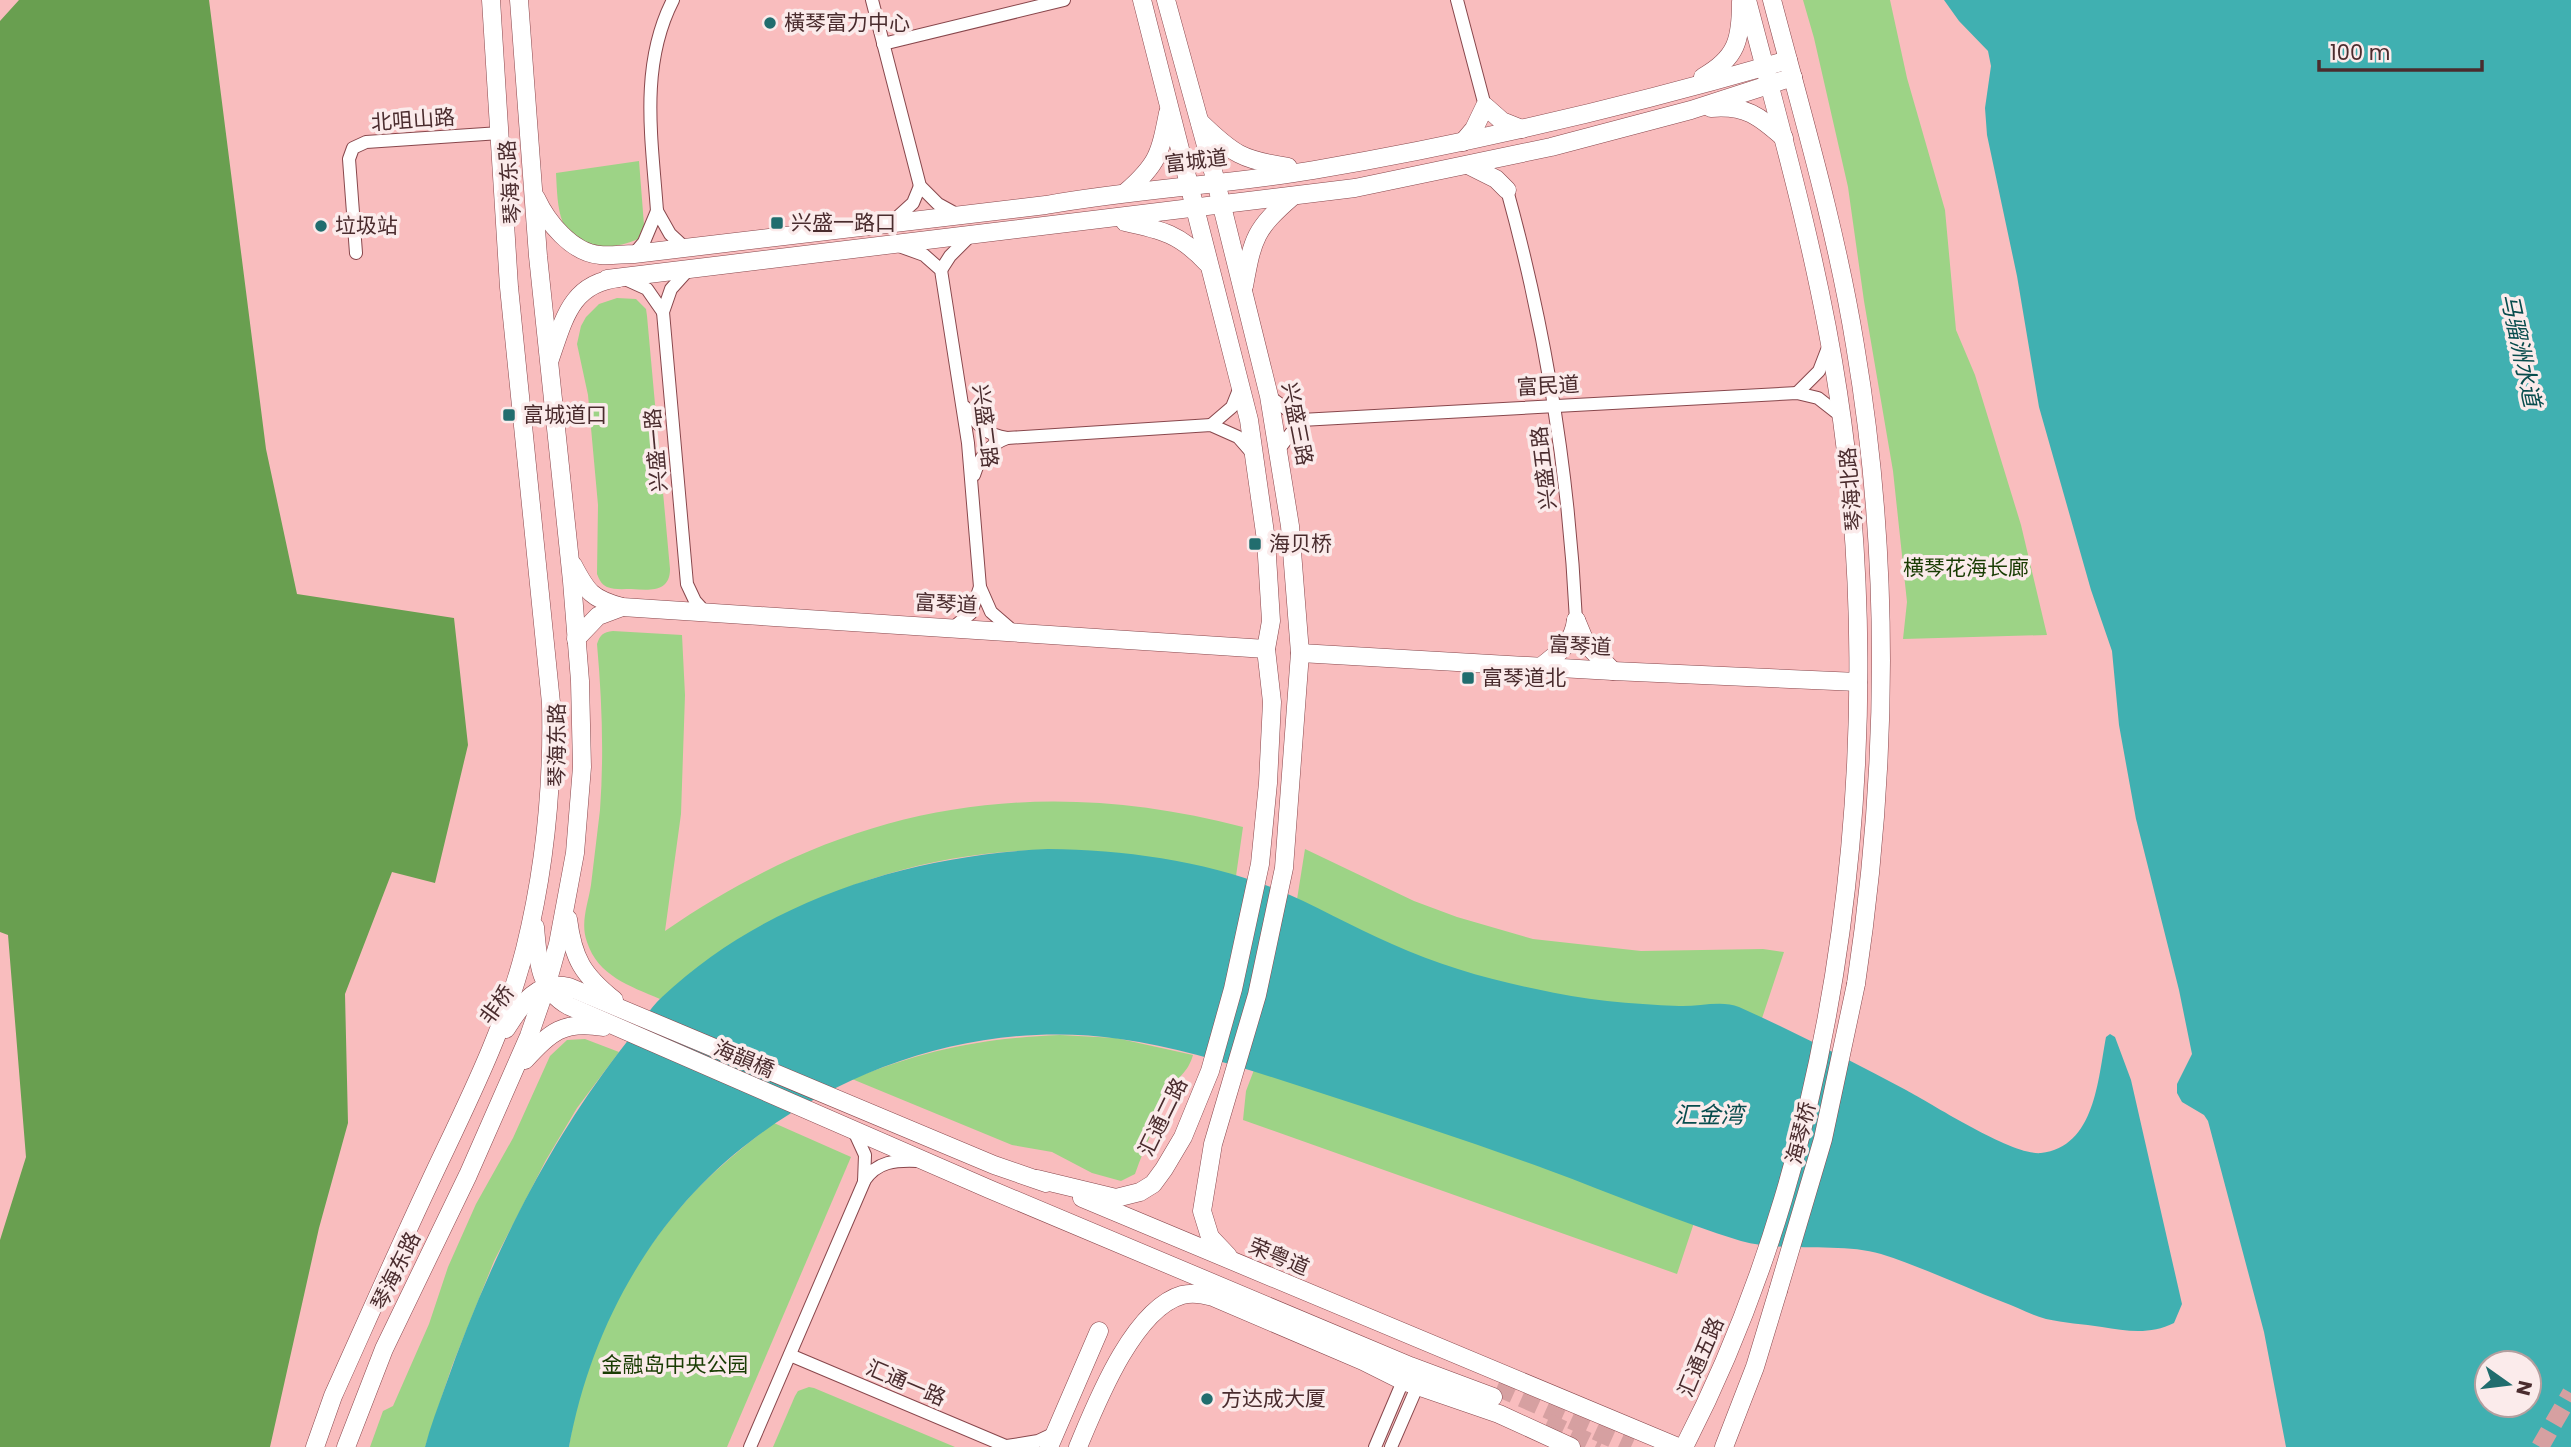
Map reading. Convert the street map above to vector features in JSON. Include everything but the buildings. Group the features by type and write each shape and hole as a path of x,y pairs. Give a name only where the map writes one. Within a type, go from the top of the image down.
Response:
{"main road":[{"name":"琴海东路","path":"315,1447 333,1396 489,1055 514,985 533,913 549,807 551,703 508,277 491,0"},
{"name":"琴海东路","path":"346,1447 384,1349 514,1074 547,987 566,902 578,825 582,767 576,639 539,270 519,0"},
{"path":"1684,87 1715,70 1733,52 1740,36 1741,0"},
{"name":"琴海北路","path":"1747,0 1813,255 1842,416 1854,538 1858,682 1851,831 1832,980"},
{"name":"琴海北路","path":"1772,0 1826,202 1847,297 1863,392 1878,537 1882,633 1879,769 1869,887 1856,984"},
{"name":"兴盛三路","path":"1167,1 1216,181 1269,396 1290,526 1300,653 1284,868 1265,964 1234,1079 1213,1144 1202,1211 1210,1237 1242,1266"},
{"path":"1140,3 1241,382 1256,460 1269,580 1271,621 1266,649"},
{"name":"富城道","path":"534,192 556,229 578,246 600,255 634,254 1312,170 1522,129 1684,87 1790,69"},
{"name":"富城道","path":"614,279 1355,188 1527,152 1690,110 1767,75"},
{"path":"1126,192 1145,176 1156,161 1162,145 1169,106"},
{"path":"1463,142 1474,129 1485,106 1502,121 1522,129"},
{"path":"1690,110 1726,107 1742,109 1764,120 1784,138"},
{"path":"1199,120 1239,156 1258,162 1312,170"},
{"path":"1468,165 1496,179 1507,190 1512,173 1527,152"},
{"path":"1243,293 1251,248 1257,232 1267,219 1293,196"},
{"path":"1108,219 1171,234 1189,244 1209,266"},
{"path":"549,365 569,307 586,290 614,279"},
{"path":"569,558 592,595 601,601 622,607"},
{"path":"576,639 598,616 622,607"},
{"name":"富琴道","path":"622,607 1266,649 1272,657 1287,662 1300,653 1858,682"},
{"path":"1542,666 1566,647 1576,620"},
{"path":"1576,620 1586,644 1613,671"},
{"name":"汇通二路","path":"1037,1179 1116,1198 1140,1192 1153,1184 1183,1137 1210,1072 1233,989 1260,863 1272,702 1266,649"},
{"path":"540,876 545,891 553,894 567,889 570,881"},
{"path":"566,902 571,941 579,963 590,979 625,1009"},
{"name":"非桥","path":"533,913 539,967 547,987 562,1003 617,1029"},
{"name":"海琴桥","path":"1755,1283 1800,1133 1832,980"},
{"name":"海琴桥","path":"1724,1447 1755,1367 1824,1139 1856,984"},
{"name":"非桥","path":"489,1055 528,997 547,987 569,988 625,1009"},
{"name":"海韻橋","path":"625,1009 862,1111"},
{"path":"514,1074 540,1043 557,1030 583,1024 617,1029"},
{"name":"海韻橋","path":"617,1029 854,1130"},
{"name":"荣粤道","path":"862,1111 994,1165 1037,1179 1678,1447"},
{"path":"854,1130 1571,1447"},
{"name":"汇通五路","path":"1684,1447 1732,1345 1755,1283"},
{"path":"1080,1447 1121,1351 1157,1310 1169,1300 1183,1295 1199,1293 1213,1297 1363,1361 1410,1378 1495,1392 1418,1340"},
{"path":"1052,1440 1099,1331"}],"street":[{"path":"673,0 658,40 651,76 650,123 657,211 670,234 684,247"},
{"path":"872,0 919,186 938,204 958,215"},
{"path":"883,44 1064,0"},
{"path":"1457,0 1485,106"},
{"name":"北咀山路","path":"356,253 349,159 353,148 366,142 500,132"},
{"path":"891,223 913,203 919,186"},
{"name":"兴盛五路","path":"1507,190 1534,296 1555,404 1569,512 1576,620"},
{"path":"634,254 643,242 657,211"},
{"path":"896,245 924,255 941,270 950,256 971,235"},
{"path":"663,312 671,289 689,270"},
{"name":"兴盛二路","path":"941,270 963,405 981,587 991,612 1013,631"},
{"path":"614,279 631,280 647,289 663,312"},
{"name":"兴盛一路","path":"663,312 687,584 695,601 705,612"},
{"path":"1797,393 1819,370 1830,342"},
{"path":"1212,425 1232,407 1241,382"},
{"path":"1797,393 1818,398 1842,416"},
{"name":"富民道","path":"1301,420 1555,404 1797,393"},
{"path":"1269,396 1301,420 1279,449"},
{"path":"963,405 984,430 1007,438"},
{"path":"972,481 983,454 998,441 1007,438 1212,425 1238,437 1256,460"},
{"path":"668,610 676,603 687,584"},
{"path":"954,627 971,613 981,587"},
{"path":"854,1130 865,1155 864,1182"},
{"path":"750,1447 864,1182 872,1171 890,1161 924,1161"},
{"name":"汇通一路","path":"790,1355 1007,1446"},
{"path":"1375,1447 1410,1378"},
{"path":"1391,1447 1410,1378"},
{"path":"1007,1446 1052,1440"}],"green space":[{"path":"19,0 209,0 266,449 297,594 454,618 468,745 435,883 392,872 345,994 348,1123 319,1228 270,1447 0,1447 0,1240 26,1157 8,935 0,932 0,21"},
{"name":"横琴花海长廊","path":"1803,0 1890,0 1907,78 1945,210 1956,330 1975,375 2021,525 2047,635 1903,639 1907,602 1893,471 1848,187"},
{"path":"639,161 644,225 638,239 618,245 596,246 586,244 569,232 560,211 556,173"},
{"path":"617,298 636,299 646,309 647,316 670,569 666,582 651,589 610,588 602,583 597,574 598,505 588,395 577,344 586,317 599,304"},
{"path":"613,631 682,635 685,695 681,814 665,931 733,888 802,854 871,829 942,812 1014,803 1088,802 1164,811 1243,827 1236,876 1158,859 1081,850 1006,852 932,862 861,883 792,912 725,951 660,999 607,972 592,954 585,935 584,921 591,885 601,789 602,727 597,644 602,634"},
{"path":"1305,849 1414,901 1457,917 1533,939 1641,951 1763,949 1784,952 1677,1274 1243,1120 1246,1091 1271,1025 1292,931"},
{"path":"1060,1035 1116,1038 1193,1055 1187,1069 1173,1087 1135,1174 1121,1181 1092,1173 1052,1152 1012,1145 852,1079 904,1060 954,1047 1005,1039"},
{"path":"585,1039 619,1052 577,1108 546,1160 494,1261 452,1366 425,1447 370,1447 383,1411 393,1406 429,1324 448,1267 476,1204 513,1138 550,1056 567,1040"},
{"name":"金融岛中央公园","path":"774,1123 851,1157 727,1447 569,1447 586,1375 599,1340 633,1273 676,1212 701,1185"},
{"name":"金融岛中央公园","path":"809,1387 955,1447 773,1447 798,1391"}],"water":[{"name":"马骝洲水道","path":"1944,0 2571,0 2571,1447 2286,1447 2264,1332 2208,1121 2204,1115 2182,1102 2177,1093 2177,1084 2192,1054 2179,990 2136,819 2119,725 2112,651 2091,590 2039,407 2017,276 1987,135 1985,108 1991,66 1988,51 1959,21"},
{"name":"汇金湾","path":"1048,849 1162,858 1246,878 1288,894 1427,958 1463,971 1518,985 1607,1001 1679,1006 1725,1004 1739,1007 1865,1068 1993,1138 2028,1152 2041,1153 2059,1148 2073,1138 2083,1125 2096,1091 2106,1037 2110,1034 2115,1037 2131,1080 2182,1304 2174,1323 2147,1331 2120,1330 2046,1319 1881,1254 1865,1250 1757,1245 1741,1241 1466,1141 1198,1055 1120,1039 1071,1035 1022,1036 973,1042 925,1053 878,1069 791,1113 716,1170 684,1203 656,1239 610,1317 579,1402 569,1447 425,1447 470,1320 519,1212 582,1104 662,997 702,963 746,934 793,909 842,889 892,873 944,861"}],"tunnel":[{"path":"1497,1387 1631,1447"},
{"path":"2540,1447 2571,1393"},
{"path":"1547,1422 1600,1447"}],"place":[{"name":"橫琴富力中心","path":"770,23"},
{"name":"兴盛一路口","path":"777,223"},
{"name":"垃圾站","path":"321,226"},
{"name":"富城道口","path":"509,415"},
{"name":"海贝桥","path":"1255,544"},
{"name":"富琴道北","path":"1468,678"},
{"name":"方达成大厦","path":"1207,1399"}]}
